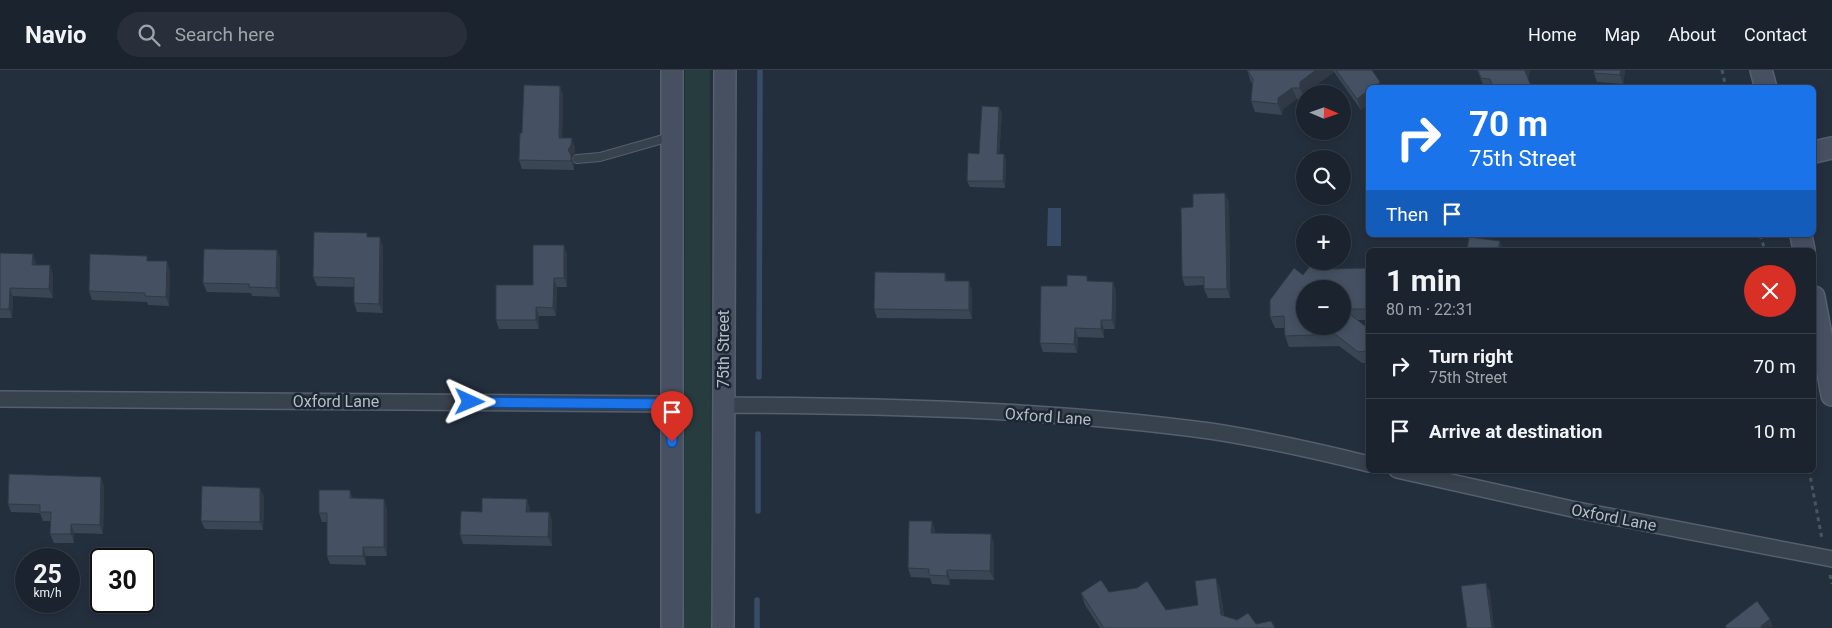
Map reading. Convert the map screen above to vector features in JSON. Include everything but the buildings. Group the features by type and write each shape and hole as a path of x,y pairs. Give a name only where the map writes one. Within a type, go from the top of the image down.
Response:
{"main road":[{"path":"672,70 672,628"},
{"name":"75th Street","path":"723,628 725,70"},
{"path":"1761,70 1765,85"},
{"path":"1816,152 1832,148"},
{"path":"1816,308 1832,395"}],"street":[{"name":"Oxford Lane","path":"0,399 672,404"},
{"name":"Oxford Lane","path":"723,405 846,406 1020,413 1132,422 1209,431 1262,440 1310,449 1366,463"},
{"name":"Oxford Lane","path":"1410,473 1572,509 1829,559"}],"lane":[{"path":"578,159 600,157 672,137"}],"path":[{"path":"1722,70 1725,85"},
{"path":"1810,473 1817,517 1829,559 1832,584"}],"green space":[{"path":"685,70 710,70 711,628 684,628"}],"water":[{"path":"1048,208 1061,208 1061,246 1047,246"}],"waterway":[{"path":"759,377 760,71"},
{"path":"758,434 758,511"},
{"path":"757,600 757,628"}],"route":[{"path":"470,402 672,404 672,442"}]}
